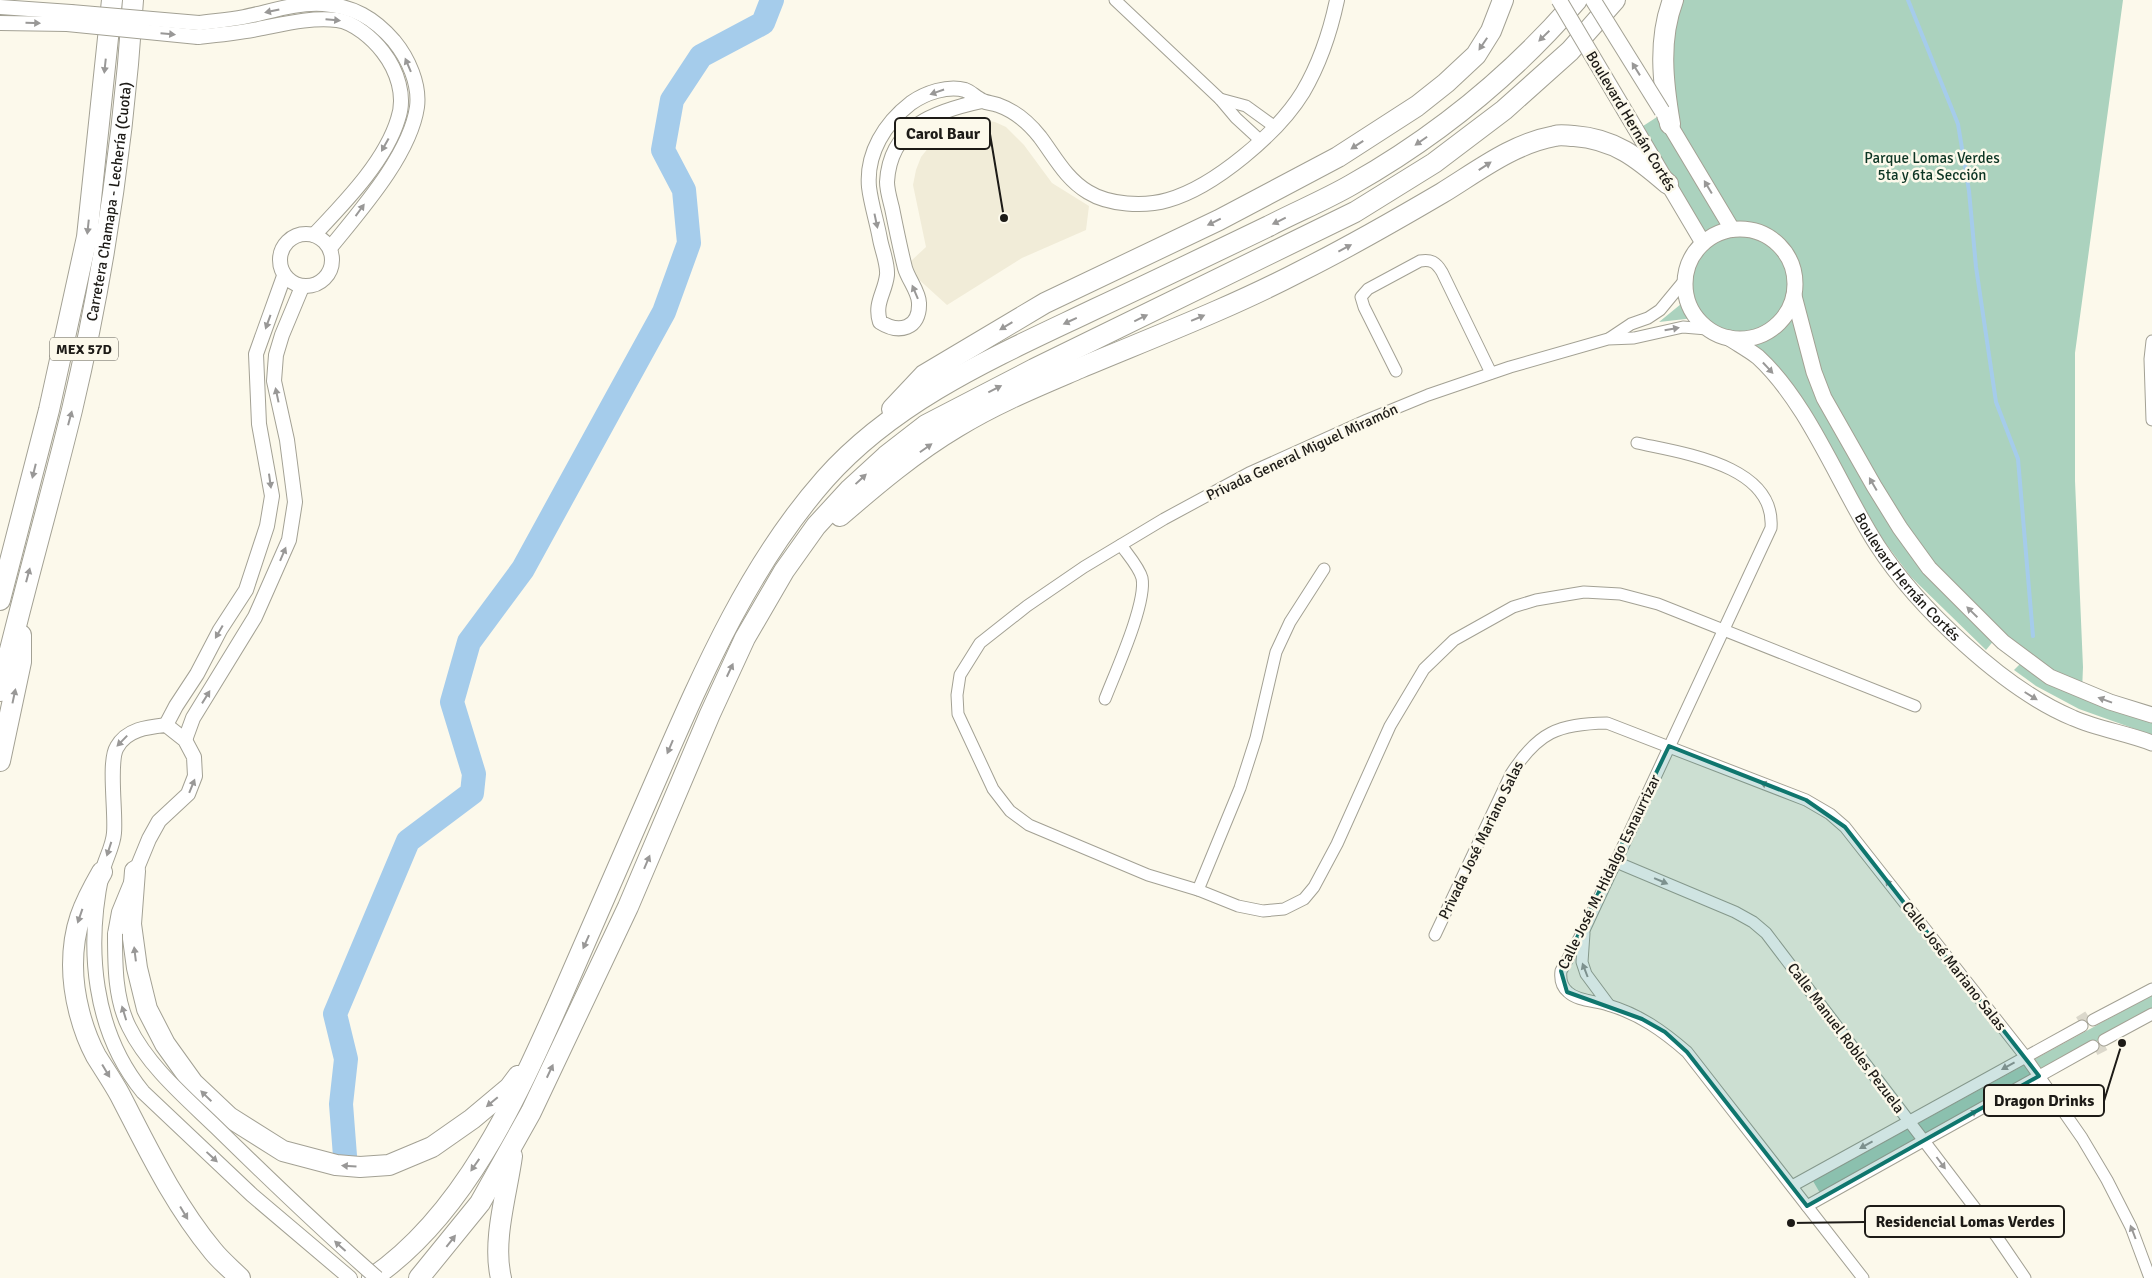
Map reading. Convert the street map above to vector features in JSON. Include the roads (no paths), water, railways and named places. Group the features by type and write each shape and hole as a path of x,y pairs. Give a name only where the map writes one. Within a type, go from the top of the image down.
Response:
{"highway":[{"name":"Carretera Chamapa - Lechería (Cuota)","path":"0,600 48,410 87,237 112,0"},
{"name":"Carretera Chamapa - Lechería (Cuota)","path":"0,691 22,598 72,409 106,243 127,93 133,0"},
{"path":"372,1278 399,1260 441,1214 502,1123 536,1053 690,702 742,595 791,520 826,478 924,376 1045,303 1219,220 1338,157 1417,106 1446,83 1476,54 1491,31 1503,0"},
{"path":"864,439 944,384 1350,186 1422,140 1506,74 1557,24 1578,0"},
{"path":"419,1278 480,1203 531,1112 628,907 710,714 745,638 784,572 816,526 850,489 886,456 926,424 1363,207 1434,163 1504,110 1570,51 1615,0"},
{"path":"1666,118 1664,44 1666,26 1673,0"},
{"path":"784,572 820,534 894,470 956,427 999,403 1299,273 1387,226 1496,158 1526,143 1557,135 1583,137 1602,142 1623,149 1642,160 1668,184"},
{"path":"0,760 21,662 22,598"},
{"path":"135,871 131,924 137,968 147,1009 165,1044 193,1083 229,1117 283,1151 336,1166 389,1165 432,1147 472,1119 510,1088 536,1053"},
{"path":"102,872 85,902 74,935 73,967 80,1014 96,1054 119,1093 149,1154 188,1220 214,1253 240,1278"},
{"path":"502,1278 499,1270 500,1228 514,1144"}],"main road":[{"name":"Boulevard Hernán Cortés","path":"1558,0 1703,243"},
{"name":"Boulevard Hernán Cortés","path":"1593,0 1732,229"},
{"path":"1732,229 1746,229 1759,232 1771,238 1781,246 1794,269 1794,296 1784,318 1765,333 1754,338 1729,338 1707,329 1690,309 1686,296 1684,281 1687,267 1693,254 1703,243 1717,234 1732,229"},
{"name":"Boulevard Hernán Cortés","path":"1794,296 1814,372 1824,398 1874,486 1900,528 1929,568 2003,642 2050,677 2110,702 2152,715"},
{"name":"Boulevard Hernán Cortés","path":"1729,338 1757,356 1788,391 1877,545 1912,590 1944,624 1986,662 2026,693 2073,718 2152,743"},
{"path":"1986,662 2003,642"},
{"path":"2005,677 2022,657"}],"street":[{"path":"1115,0 1220,99 1240,122 1261,141"},
{"path":"982,100 930,116 909,130 898,144 890,162 887,183 905,270 919,302 916,318 911,324 899,330 889,328 880,322 877,311 888,274 869,186 872,157 883,131 897,114 918,98 949,88 966,91 982,100 1015,112 1028,123 1064,171 1088,193 1120,203 1144,204 1168,200 1231,166 1275,127 1302,93 1313,73 1323,52 1337,0"},
{"path":"199,30 242,17 295,6 322,4 351,8 367,16 381,27 403,52 417,91 417,107 412,128 395,162 330,248"},
{"path":"0,7 69,18 199,30 227,35 316,19 339,20 358,29 376,44 388,59 397,76 401,98 399,118 372,168 314,235"},
{"path":"0,23 69,18"},
{"path":"1220,99 1246,106 1275,127"},
{"path":"298,235 314,235 330,248 333,262 328,276 316,285 302,287 292,283 284,276 279,260 285,245 298,235"},
{"path":"1396,371 1364,307 1361,297 1363,293 1376,284 1420,261 1428,260 1437,263 1491,373"},
{"path":"166,725 197,674 220,630 246,590 267,526 272,496 259,424 256,354 284,276"},
{"name":"Privada General Miguel Miramón","path":"1608,339 1631,324 1648,318 1670,300 1684,281"},
{"path":"185,740 193,718 255,617 289,540 296,502 287,440 274,381 276,355 282,335 302,287"},
{"path":"1648,318 1653,333"},
{"name":"Privada General Miguel Miramón","path":"1707,329 1683,327 1634,338 1608,339 1491,373 1367,420 1249,474 1164,519 1084,567 1027,606 980,643 960,675 957,695 958,714 993,789 1010,811 1029,825 1148,875 1198,890 1238,906 1263,911 1284,908 1304,898 1314,887 1337,844 1390,726 1424,669 1454,640 1513,607 1536,600 1584,592 1620,594 1658,604 1915,706"},
{"path":"2152,341 2150,359 2152,420"},
{"name":"Calle José M. Hidalgo Esnaurrizar","path":"1637,443 1707,460 1734,471 1761,490 1769,505 1772,516 1771,528 1585,928 1561,971 1560,977 1567,992 1574,997 1609,1005 1642,1019 1665,1032 1687,1052 1863,1278"},
{"path":"1105,699 1133,626 1142,588 1142,576 1121,545"},
{"path":"1198,890 1240,788 1256,738 1276,652 1290,622 1324,569"},
{"name":"Privada José Mariano Salas","path":"1435,935 1511,774 1523,755 1536,742 1557,729 1582,724 1607,724 1669,746"},
{"path":"350,1278 252,1195 143,1092 131,1077 105,1024 95,972 93,939 102,872 114,835 115,801 112,765 116,747 130,733 148,727 166,725 185,740 194,757 195,776 188,794 159,821 135,871 119,912 115,934 115,962 118,993 129,1026 140,1046 168,1079 340,1245 377,1278"},
{"name":"Calle José Mariano Salas","path":"1669,746 1806,800 1830,814 1845,827 2025,1056 2082,1138 2107,1180 2131,1227 2150,1278"},
{"name":"Calle Manuel Robles Pezuela","path":"1616,862 1735,912 1753,922 1766,933 1997,1237 2025,1278"},
{"path":"1585,928 1582,962 1593,986 1609,1005"},
{"path":"2092,1018 2107,1013 2152,989"},
{"path":"2128,1002 2139,1021"},
{"path":"2105,1042 2152,1014"},
{"path":"1792,1186 2080,1024"},
{"path":"1807,1206 2080,1053 2094,1048"}],"waterway":[{"path":"345,1156 341,1104 346,1059 335,1014 408,841 472,793 474,774 452,702 469,642 523,569 664,312 689,243 684,190 663,150 672,100 701,56 763,23 772,0"},
{"path":"1908,0 1958,124 1969,191 1976,267 1996,402 2018,459 2033,636"}],"tunnel":[{"path":"2079,1022 2090,1015"},
{"path":"2095,1050 2107,1044"}],"place":[{"name":"Carol Baur","path":"1004,218"},
{"name":"Dragon Drinks","path":"2122,1043"},
{"name":"Residencial Lomas Verdes","path":"1791,1223"}],"park label":[{"name":"Parque Lomas Verdes 5ta y 6ta Sección","path":"1932,166"}]}
